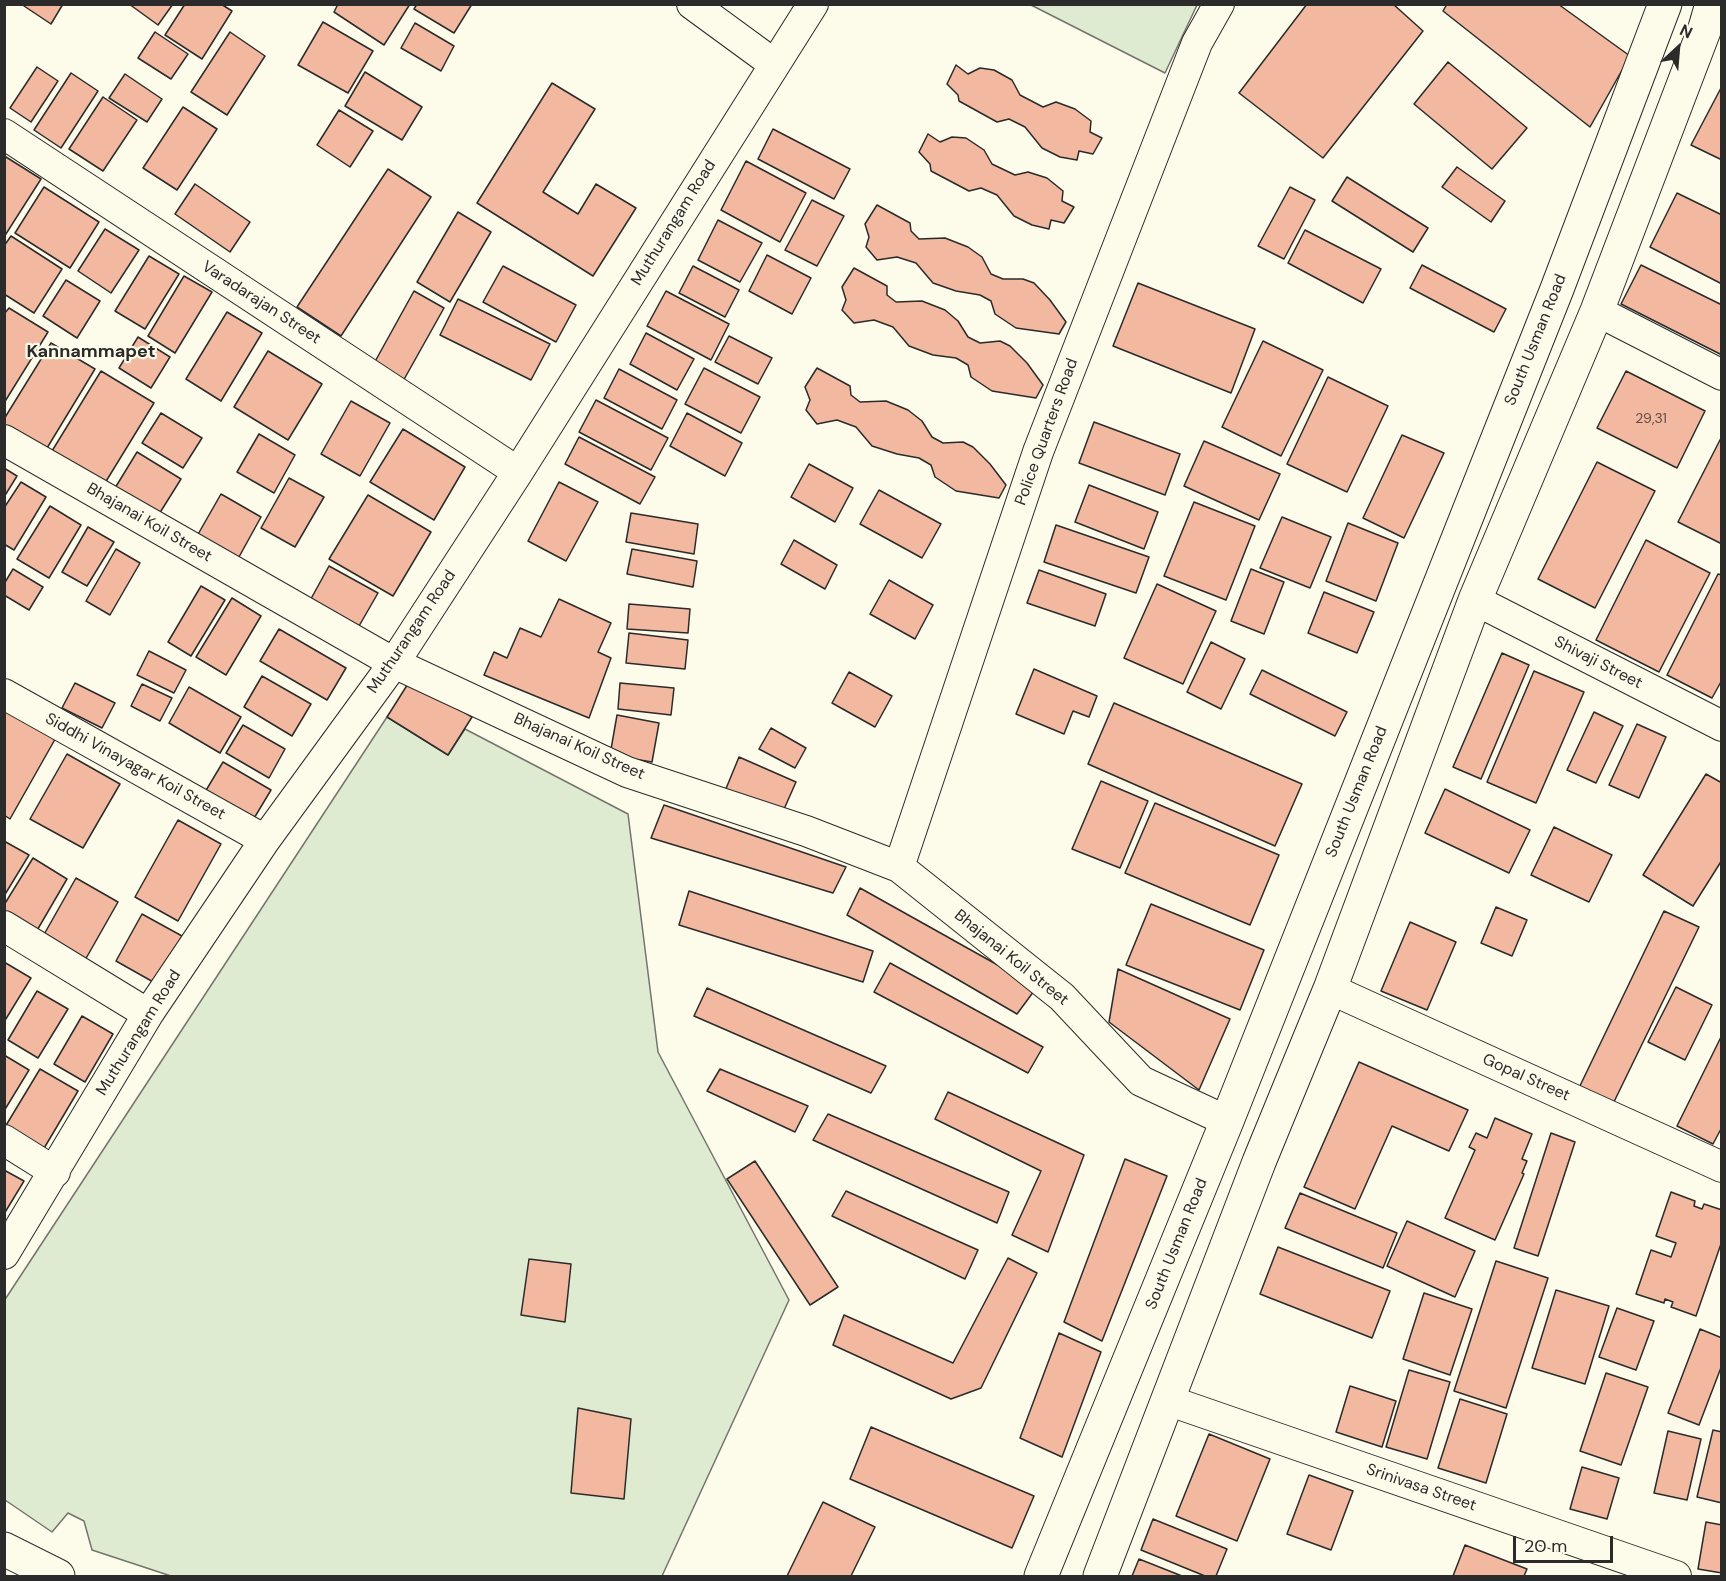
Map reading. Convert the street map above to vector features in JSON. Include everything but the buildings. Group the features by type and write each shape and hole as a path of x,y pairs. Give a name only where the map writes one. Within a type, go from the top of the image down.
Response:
{"main road":[{"name":"South Usman Road","path":"1041,1576 1227,1121 1553,300 1665,4"},
{"path":"1065,1576 1197,1230 1654,94 1681,4"},
{"path":"1100,1576 1259,1162 1330,988 1475,600 1597,311 1705,28 1712,4"},
{"path":"4,1549 58,1576"}],"street":[{"path":"692,4 774,64"},
{"name":"Muthurangam Road","path":"4,1254 148,1014 265,840 394,663 518,472 813,4"},
{"name":"Police Quarters Road","path":"899,867 1038,452 1197,43 1219,4"},
{"name":"Varadarajan Street","path":"4,134 518,472"},
{"path":"1597,311 1722,375"},
{"name":"Bhajanai Koil Street","path":"4,440 394,663 627,772 806,831 899,867 1062,997 1141,1081 1227,1121"},
{"name":"Shivaji Street","path":"1475,600 1722,726"},
{"name":"Siddhi Vinayagar Koil Street","path":"4,694 265,840"},
{"path":"4,926 148,1014"},
{"name":"Gopal Street","path":"1330,988 1722,1167"},
{"path":"4,1140 55,1172"},
{"name":"Srinivasa Street","path":"1167,1401 1676,1576"}],"green space":[{"path":"1031,5 1197,5 1165,73"},
{"path":"387,717 448,755 465,729 628,814 658,1052 789,1300 662,1576 171,1576 92,1550 84,1521 68,1513 52,1532 5,1500 4,1301"}],"district":[{"name":"Kannammapet","path":"91,352"}]}
